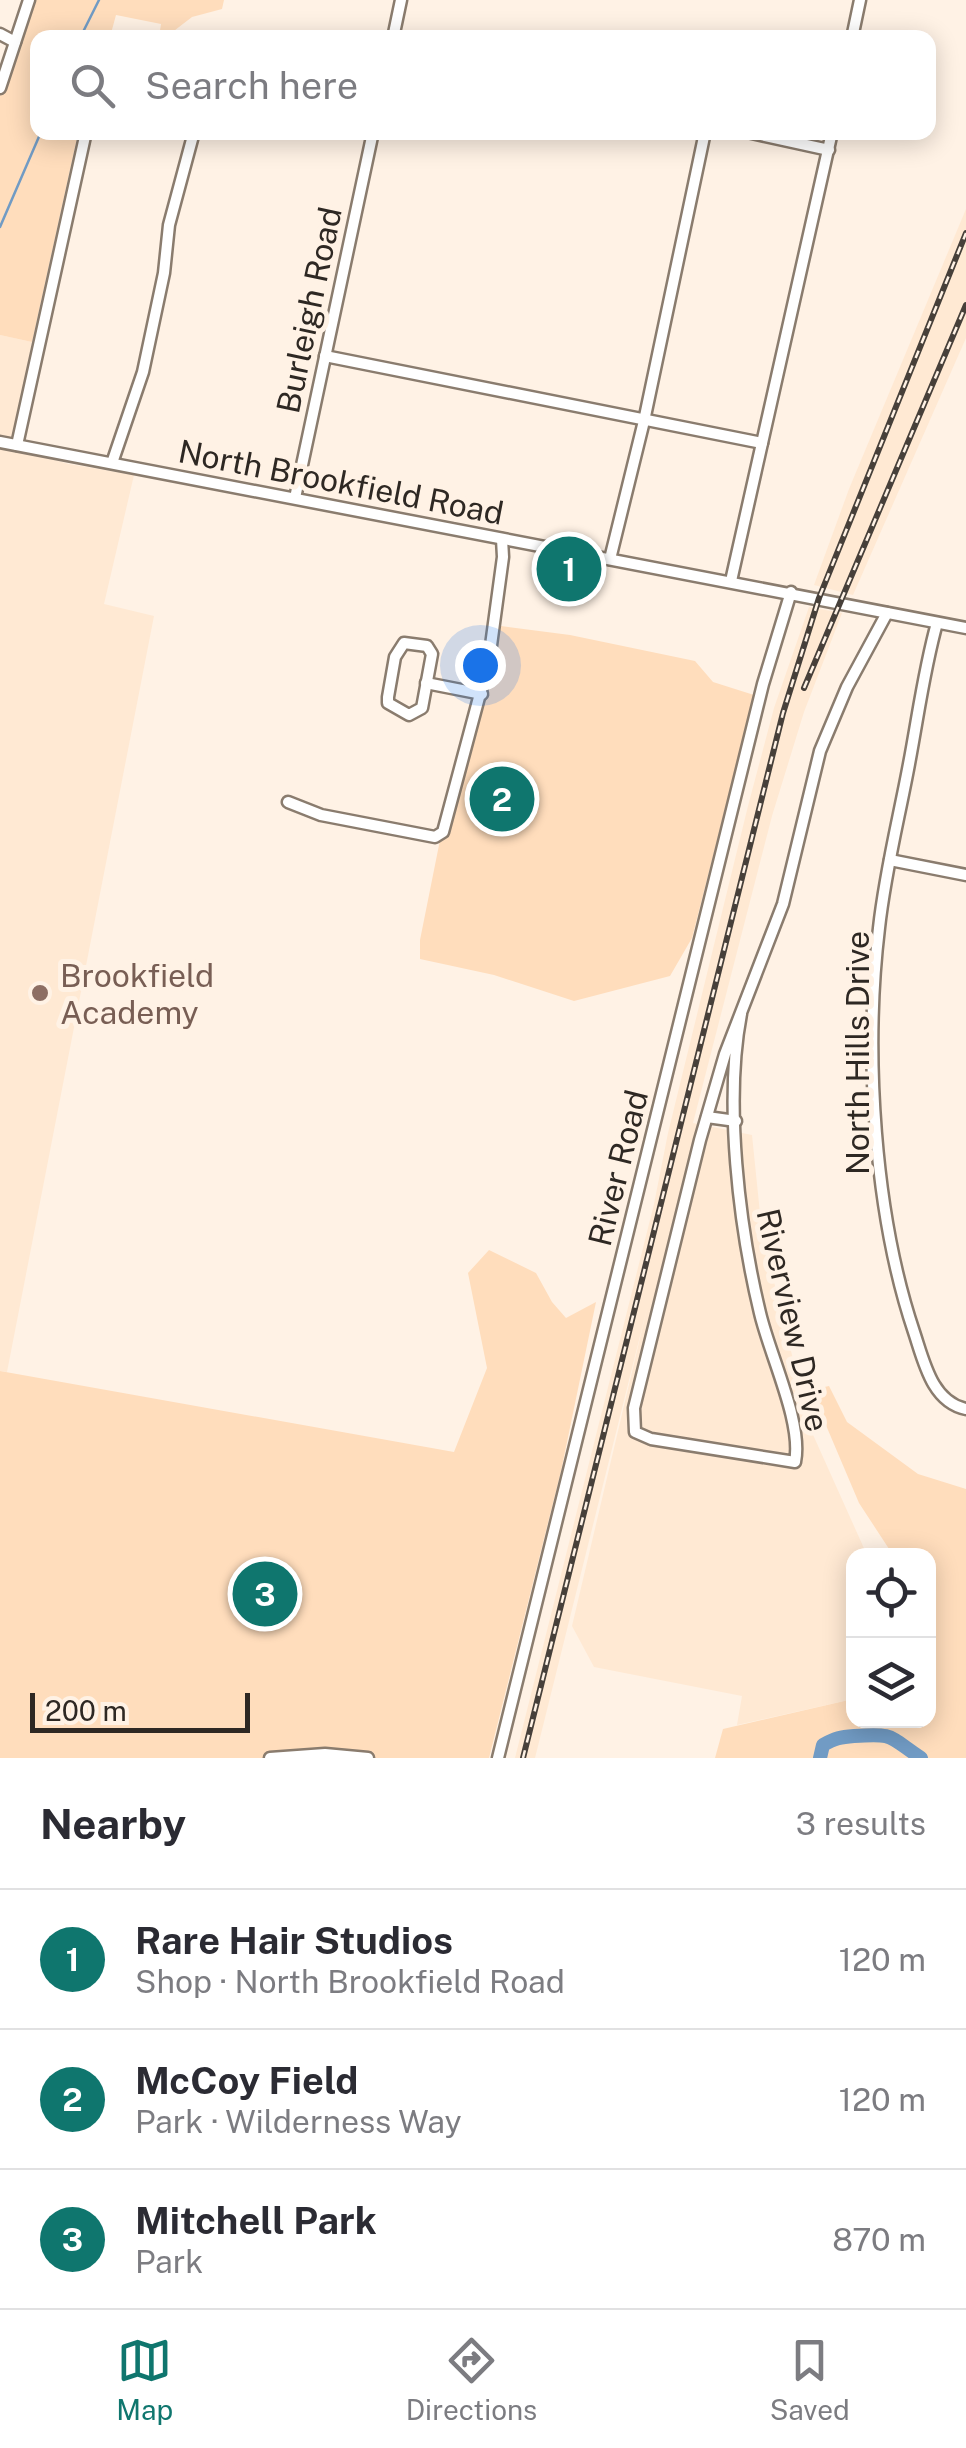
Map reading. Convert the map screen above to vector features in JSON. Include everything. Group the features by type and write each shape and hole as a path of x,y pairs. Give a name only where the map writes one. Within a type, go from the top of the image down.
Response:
{"street":[{"path":"0,88 29,0"},
{"path":"395,30 401,0"},
{"path":"854,30 860,0"},
{"path":"0,34 15,42"},
{"path":"17,445 84,140"},
{"path":"112,463 143,372 164,273 169,225 192,140"},
{"name":"Burleigh Road","path":"294,498 372,140"},
{"path":"610,559 644,422 703,140"},
{"path":"783,140 829,150"},
{"path":"730,581 831,140"},
{"path":"325,356 762,444"},
{"name":"North Brookfield Road","path":"0,442 966,628"},
{"path":"288,802 321,815 440,836 482,694 499,594 502,539"},
{"name":"River Road","path":"498,1758 763,684 791,592"},
{"name":"Riverview Drive","path":"741,1014 735,1052 744,1232 770,1353 796,1427 795,1462 652,1440 634,1432 639,1386 649,1360 706,1116 725,1054 783,904 824,739 887,613"},
{"name":"North Hills Drive","path":"937,623 878,932 875,1088 884,1202 896,1269 921,1353 941,1395 963,1409"},
{"path":"404,643 427,646 430,650 426,683 422,708 417,713 404,714 388,703 395,658 404,643"},
{"path":"426,683 482,694"},
{"path":"890,860 966,874"},
{"path":"706,1116 736,1121"},
{"path":"270,1758 324,1754 368,1758"}],"shaded area":[{"path":"32,0 224,0 222,9 192,17 175,30 160,30 161,24 116,15 112,30 30,30 30,140 76,140 32,342 0,335 0,96"},
{"path":"966,209 966,338 853,595 814,585 849,489"},
{"name":"Brookfield Academy","path":"0,335 32,342 11,448 69,464 134,475 104,604 154,616 7,1372 0,1371"},
{"path":"809,607 842,613 804,712 772,816 693,1123 752,1135 762,1233 810,1428 864,1548 846,1548 846,1701 737,1725 742,1696 594,1667 572,1626 648,1304 535,1758 515,1758 654,1204 668,1133 774,708"},
{"path":"496,628 570,635 695,661 713,682 754,695 692,938 670,976 574,1001 494,975 420,959 420,940 440,840 449,826"},
{"path":"489,1250 536,1273 566,1318 596,1302 561,1471 489,1758 0,1758 0,1371 454,1452 487,1368 468,1273"},
{"path":"829,1386 847,1422 918,1474 966,1489 966,1758 715,1758 723,1729 846,1701 846,1728 936,1728 936,1548 888,1548 859,1503 811,1390"}],"waterway":[{"path":"84,30 99,0"},
{"path":"0,227 38,140"},
{"path":"820,1758 823,1745 835,1739 877,1735 890,1738 921,1758"}],"railway":[{"path":"523,1758 783,713 819,598 966,233"},
{"path":"804,688 966,305"}],"place":[{"name":"Rare Hair Studios","path":"569,569"},
{"name":"McCoy Field","path":"502,799"},
{"name":"Brookfield Academy","path":"40,993"},
{"name":"Mitchell Park","path":"265,1594"}]}
